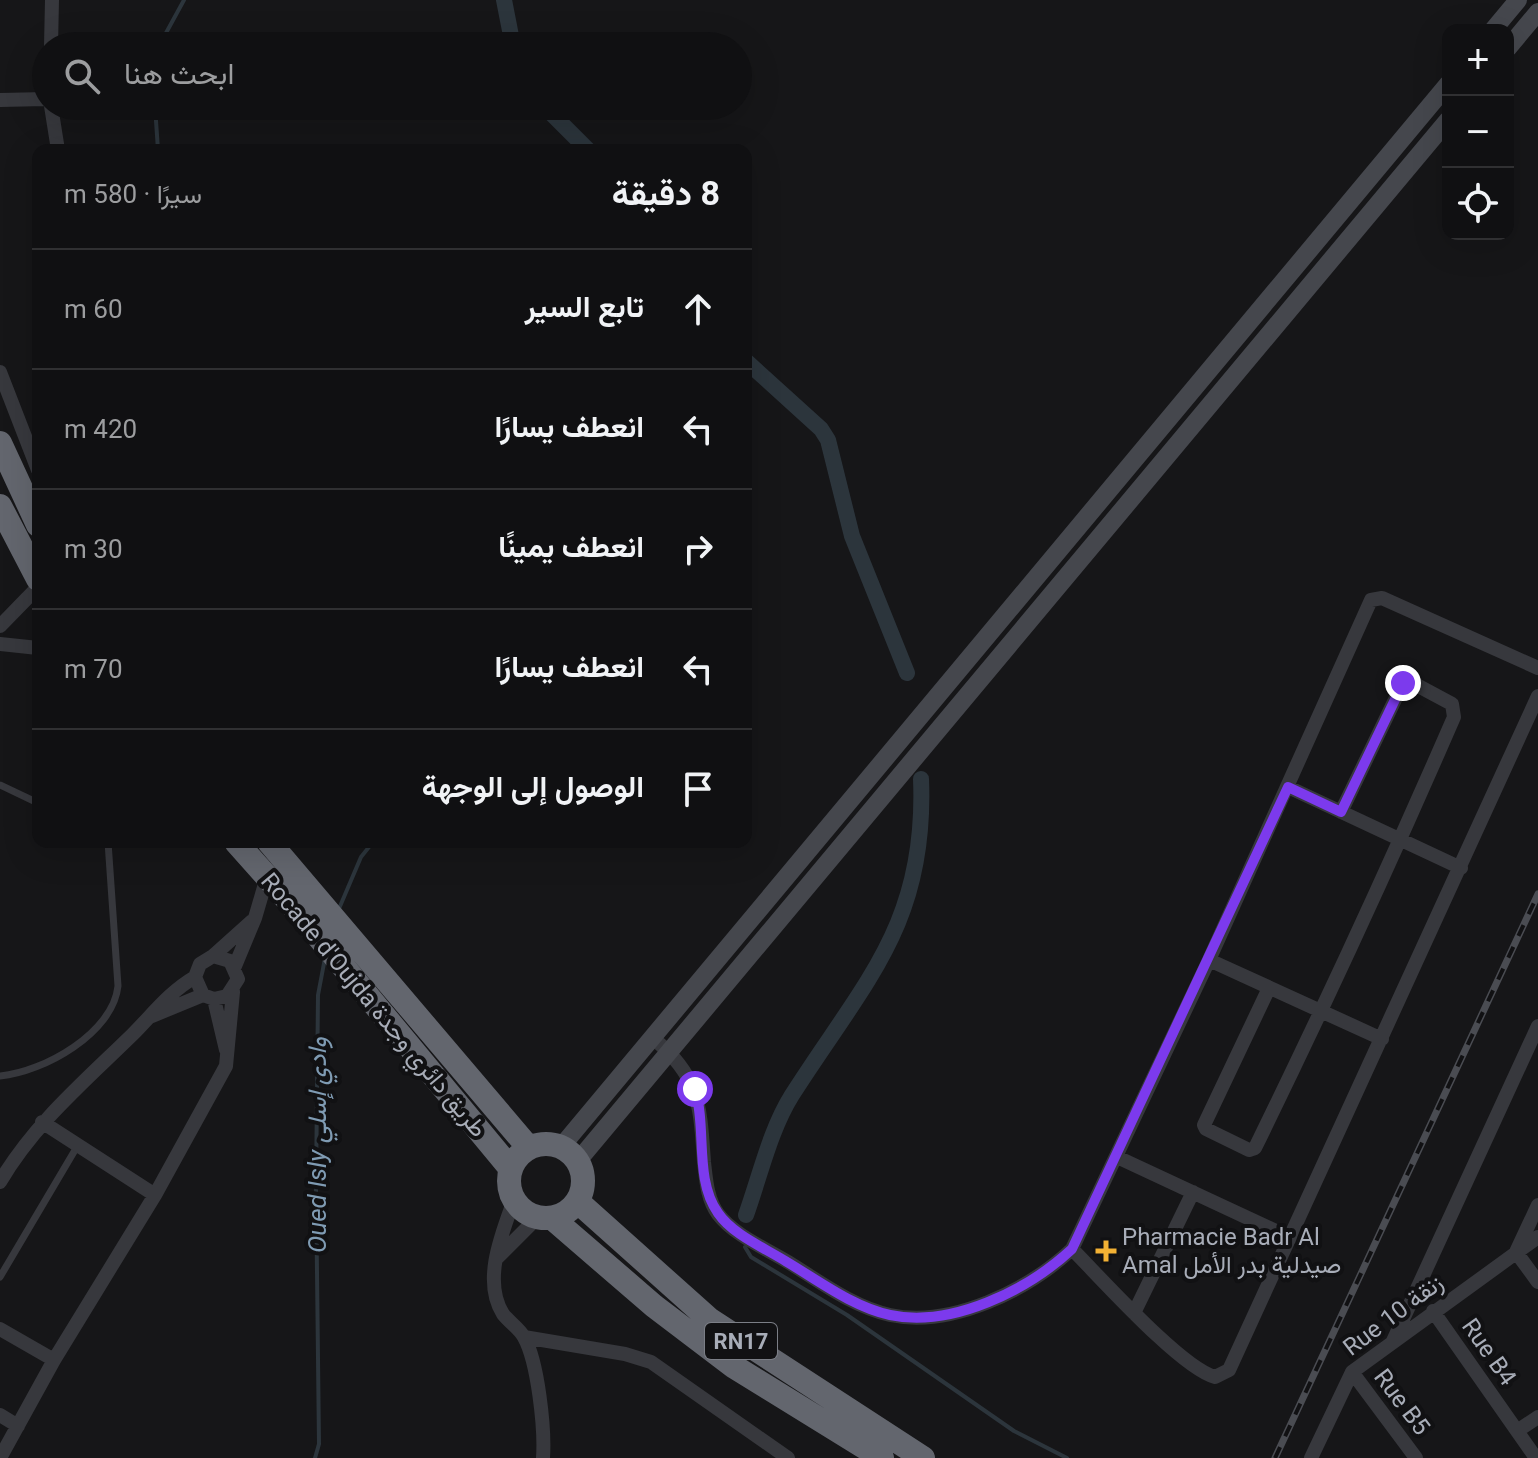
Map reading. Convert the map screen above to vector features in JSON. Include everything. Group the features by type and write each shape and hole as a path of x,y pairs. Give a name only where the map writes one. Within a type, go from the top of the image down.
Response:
{"highway":[{"path":"0,443 32,512"},
{"path":"0,506 32,567"},
{"name":"Rocade d'Oujda طريق دائري وجدة","path":"255,848 277,855 302,899 378,989 529,1148"},
{"name":"Rocade d'Oujda طريق دائري وجدة","path":"378,989 511,1169"},
{"path":"514,1200 509,1179 511,1169 529,1148 550,1144 569,1154 583,1181 577,1201 570,1209 545,1217"},
{"name":"RN17","path":"514,1200 545,1217 733,1366 882,1458"},
{"name":"RN17","path":"577,1201 674,1292 709,1319 923,1458"}],"main road":[{"path":"1498,24 1518,0"},
{"path":"1514,41 1538,12"},
{"path":"569,1154 654,1039 1442,91"},
{"path":"569,1154 671,1053 1442,127"}],"street":[{"path":"51,32 52,0"},
{"path":"0,100 32,99"},
{"path":"53,120 57,144"},
{"path":"0,372 32,455"},
{"path":"0,626 32,593"},
{"path":"654,1039 671,1053 688,1074 700,1105 706,1181 718,1213 737,1231 863,1305 889,1315 914,1317 970,1307 1035,1280 1072,1249 1209,960 1367,606 1375,598 1382,598 1538,668"},
{"path":"0,644 32,647"},
{"path":"1269,988 1204,1125 1206,1129 1249,1150 1255,1148 1322,1011 1400,840 1455,711 1452,704 1411,682 1400,688 1341,812"},
{"path":"1072,1249 1134,1313 1199,1370 1215,1377 1229,1370 1538,696"},
{"path":"1288,787 1461,868"},
{"path":"0,1458 54,1360 155,1195 228,1058 233,992 238,979 235,966 277,855"},
{"path":"0,1182 6,1161 42,1122 152,1016 168,995 195,977 200,964 255,918"},
{"path":"213,956 225,958 235,966"},
{"path":"1209,960 1382,1039"},
{"path":"195,977 208,997 228,1058"},
{"path":"152,1016 233,992"},
{"path":"1393,1341 1538,1026"},
{"path":"42,1122 155,1195"},
{"path":"1117,1157 1291,1238"},
{"path":"1134,1313 1193,1192"},
{"path":"514,1200 496,1259 498,1303 524,1337 543,1418 543,1458"},
{"path":"1538,1205 1516,1252 1538,1282"},
{"path":"496,1259 545,1217"},
{"name":"Rue 10 زنقة","path":"1311,1458 1352,1372 1538,1237"},
{"name":"Rue B4","path":"1433,1311 1536,1458"},
{"path":"0,1329 54,1360"},
{"path":"524,1337 625,1354 651,1362 788,1458"},
{"name":"Rue B5","path":"1352,1372 1413,1457"},
{"path":"0,1415 18,1426"},
{"path":"1517,1431 1538,1417"}],"lane":[{"path":"0,785 32,800"},
{"path":"0,1076 41,1067 63,1054 109,1015 114,1006 118,986 108,848"},
{"path":"0,1277 78,1145"}],"waterway":[{"name":"Oued Isly وادي إسلي","path":"167,32 184,0"},
{"path":"504,0 510,32"},
{"name":"Oued Isly وادي إسلي","path":"156,120 158,144"},
{"path":"558,120 582,144"},
{"path":"752,366 821,429 828,440 852,536 907,673"},
{"path":"746,1215 771,1138 784,1109 866,984 902,913 914,874 920,830 921,779"},
{"name":"Oued Isly وادي إسلي","path":"338,911 361,857 368,848"},
{"name":"Oued Isly وادي إسلي","path":"315,1458 319,1444 316,1186 318,995 325,958"},
{"path":"745,1247 751,1257 847,1315 1014,1431 1067,1458"}],"railway":[{"path":"1275,1458 1538,894"}],"place":[{"name":"Pharmacie Badr Al Amal صيدلية بدر الأمل","path":"1106,1251"}],"route":[{"path":"695,1089 700,1105 706,1181 718,1213 737,1231 835,1291 889,1315 914,1317 970,1307 1035,1280 1072,1249 1288,787 1341,812 1403,683"}]}
